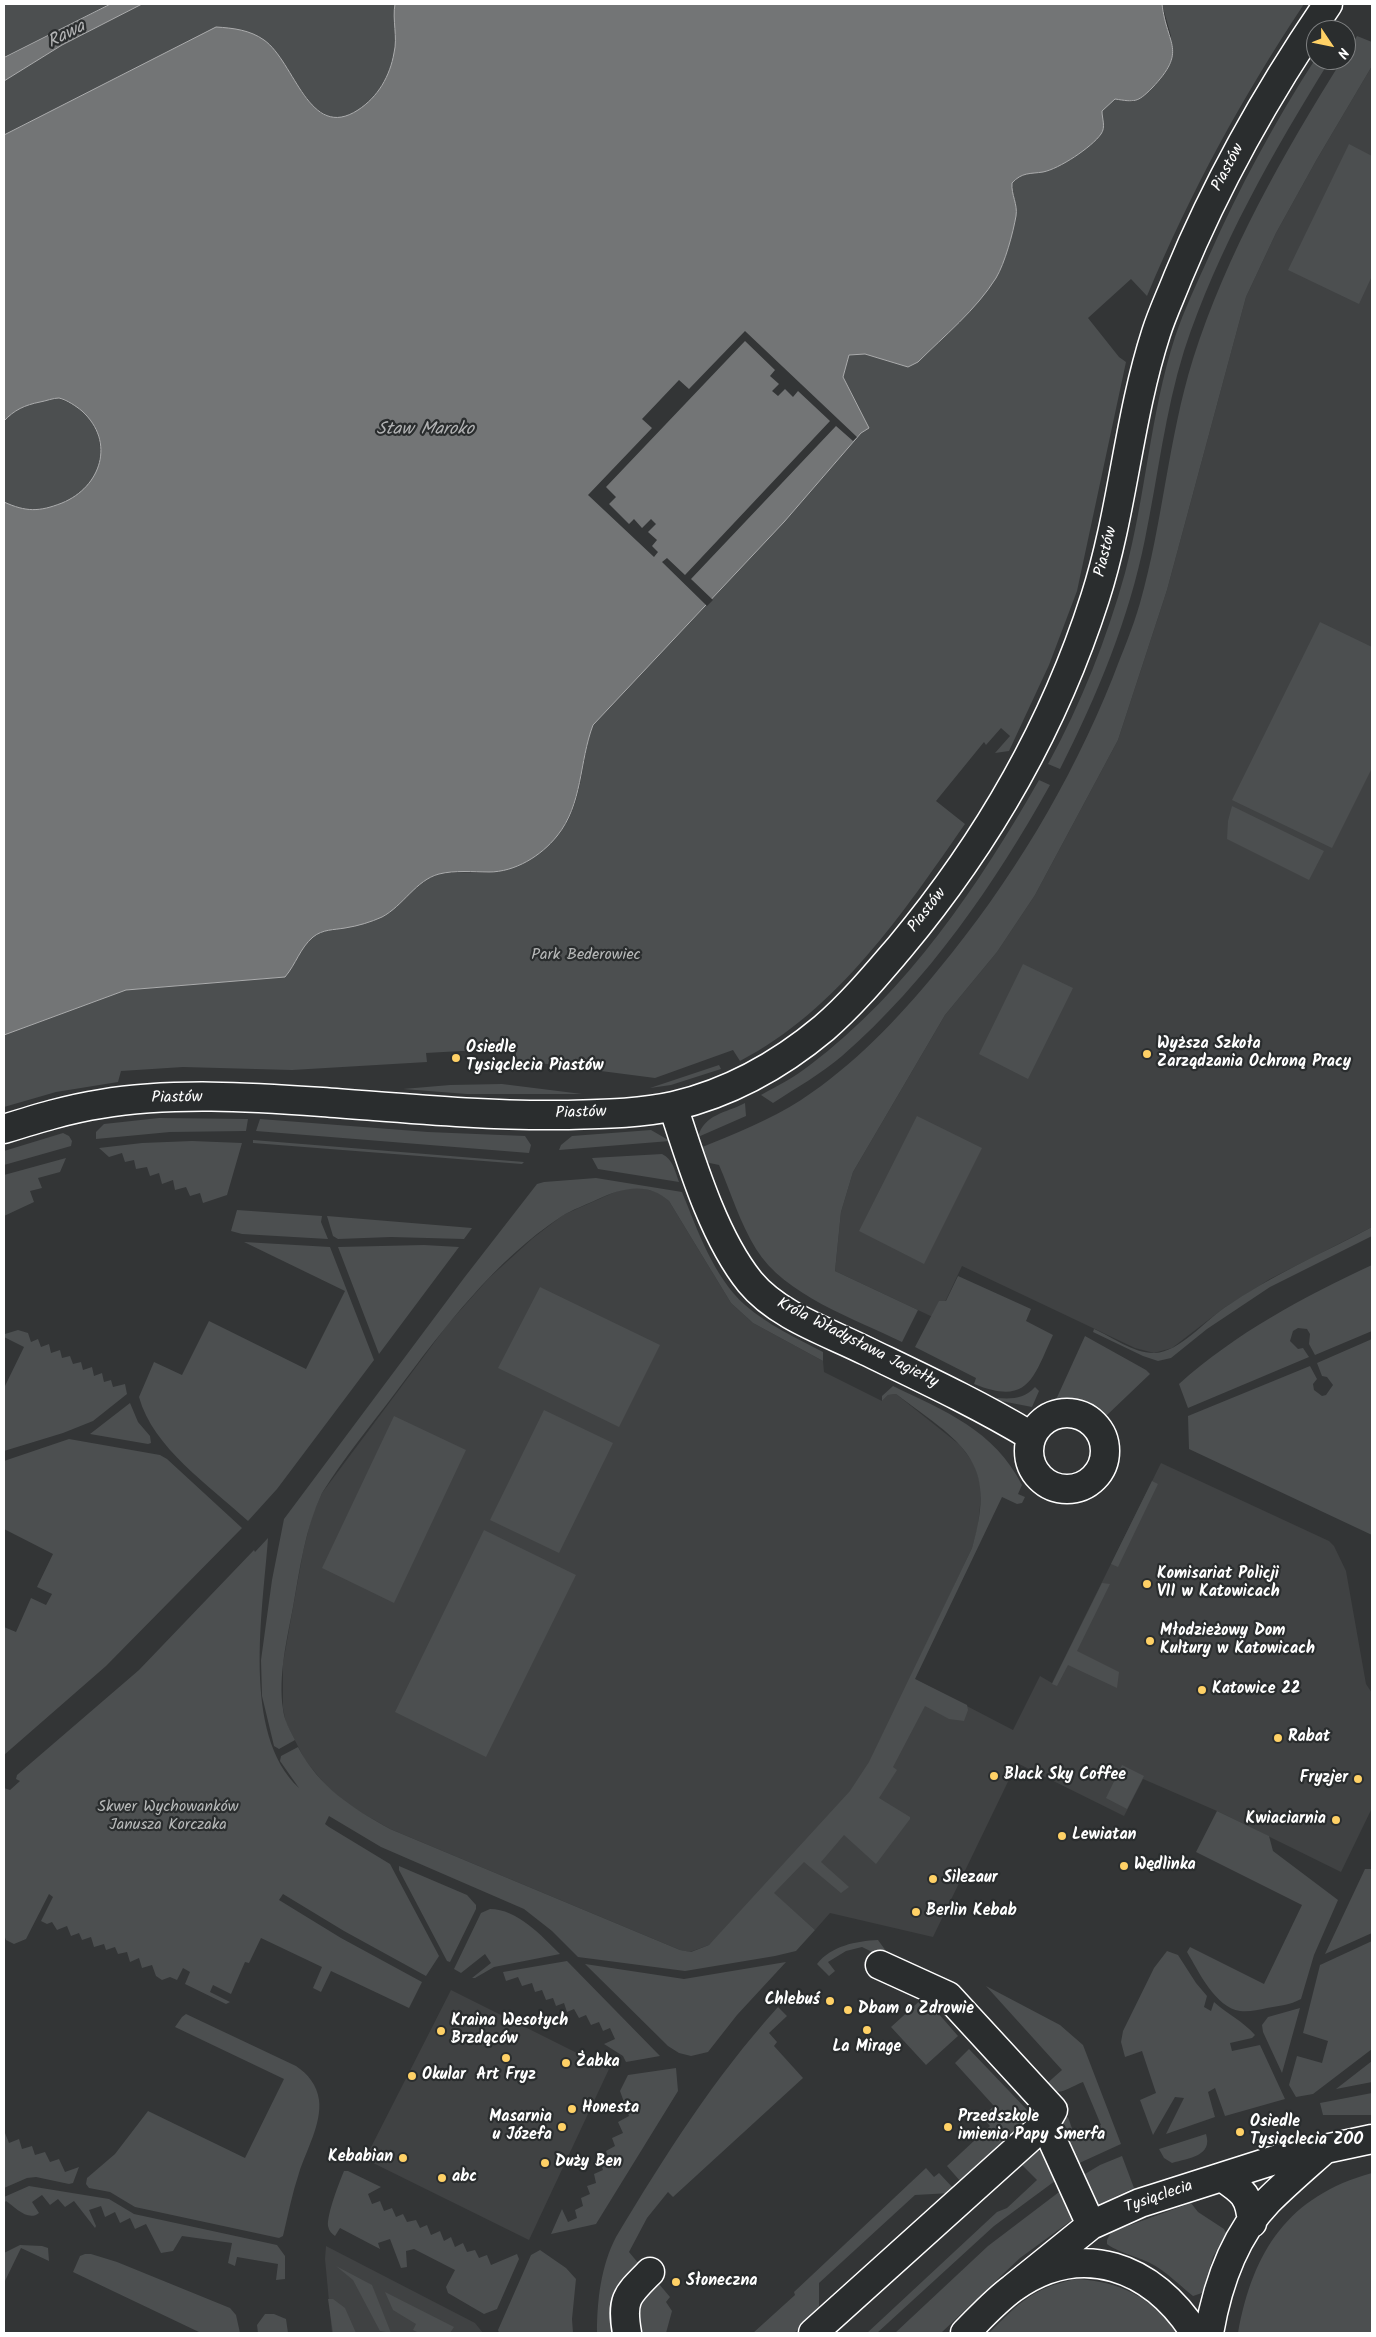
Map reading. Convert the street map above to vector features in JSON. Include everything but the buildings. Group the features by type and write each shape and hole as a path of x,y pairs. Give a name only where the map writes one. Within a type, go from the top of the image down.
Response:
{"street":[{"name":"Piastów","path":"4,1129 89,1106 149,1099 254,1098 499,1115 600,1114 672,1106 716,1093 742,1082 785,1057 825,1028 856,997 917,926 947,887 1012,786 1045,726 1079,645 1096,596 1110,546 1144,377 1157,329 1218,186 1289,62 1328,4"},
{"name":"Króla Władysława Jagiełły","path":"672,1106 720,1233 750,1282 764,1295 802,1320 979,1406 1031,1436"},
{"path":"813,2333 1045,2124 1053,2110 948,1996 880,1965"},
{"path":"1045,2124 1090,2225"},
{"name":"Tysiąclecia","path":"1012,2288 1090,2225 1140,2203 1278,2159 1372,2138"},
{"path":"1209,2333 1214,2306 1227,2267 1252,2222 1267,2202 1325,2148"},
{"path":"1222,2176 1239,2188 1247,2197 1252,2222"},
{"path":"965,2333 1012,2288 1042,2272 1069,2264 1089,2263 1123,2270 1149,2282 1169,2298 1184,2315 1195,2333"},
{"path":"627,2333 624,2314 628,2295 650,2272"}],"shaded area":[{"path":"1372,66 1372,1227 1270,1279 1224,1308 1172,1348 1154,1353 1135,1348 962,1266 937,1319 835,1271 841,1212 853,1172 945,1015 997,952 1035,895 1118,740 1167,590 1246,297 1276,233"},
{"path":"624,1188 642,1188 660,1193 669,1201 731,1303 753,1323 823,1361 824,1372 882,1401 888,1395 896,1394 960,1445 975,1465 981,1487 978,1527 972,1548 911,1677 1013,1730 1040,1676 1052,1683 1161,1463 1329,1541 1334,1546 1346,1571 1366,1684 1372,1693 1372,1808 1341,1872 1217,1811 1143,1779 1124,1816 1017,1763 933,1937 830,1913 815,1930 774,1894 709,1945 690,1952 680,1950 390,1829 348,1805 327,1787 305,1760 286,1723 283,1708 283,1663 303,1552 312,1515 322,1493 448,1324 489,1278 533,1238 563,1215"},
{"path":"451,1990 609,2069 529,2240 365,2159"},
{"path":"326,2246 475,2323 483,2333 332,2333 325,2259"}],"green space":[{"path":"4,4 111,4 4,58"},
{"path":"142,4 395,4 395,51 390,72 378,91 364,107 346,118 331,118 313,107 298,86 217,27 4,135 4,81 62,45"},
{"name":"Park Bederowiec","path":"1162,4 1304,4 1259,75 1218,146 1181,219 1147,296 1131,279 1088,318 1119,357 1126,362 1077,591 1049,665 1009,751 995,753 1010,736 1001,728 986,745 984,742 936,801 965,824 892,925 838,987 808,1015 775,1040 740,1061 733,1050 655,1078 516,1060 516,1052 461,1051 426,1053 427,1062 292,1070 183,1067 121,1071 118,1082 56,1092 4,1107 4,1035 126,990 285,977 305,946 319,933 373,921 381,917 431,877 452,872 479,873 501,871 528,860 551,843 566,824 577,797 593,725 784,522 861,433 869,428 843,377 849,355 865,354 908,367 918,362 979,301 996,278 1011,239 1016,216 1012,183 1018,176 1104,126 1102,111 1115,99 1133,102 1172,60 1171,36"},
{"path":"1357,36 1372,42 1372,66 1276,233 1246,297 1167,590 1118,740 1035,895 997,952 945,1015 853,1172 841,1212 835,1271 918,1310 902,1342 843,1315 802,1293 768,1265 745,1229 719,1165 705,1162 700,1148 739,1132 801,1100 857,1056 923,988 965,937 1037,831 1078,756 1113,677 1134,622 1148,573 1184,389 1222,281 1258,205 1336,70 1356,70"},
{"path":"1308,70 1324,70 1248,201 1213,275 1198,313 1177,374 1145,539 1121,628 1087,714 1060,769 1048,764 1082,694 1118,597 1132,544 1160,395 1175,337 1191,296 1245,180"},
{"path":"1349,144 1372,156 1372,276 1359,304 1288,270"},
{"path":"58,398 76,406 93,423 100,445 100,457 93,479 85,489 74,497 47,509 29,511 4,502 4,421 22,408"},
{"path":"1320,622 1372,647 1372,768 1332,848 1232,800"},
{"path":"1039,780 1050,785 1006,859 958,930 903,996 842,1056 817,1075 773,1103 761,1095 804,1069 845,1036 909,970 966,897 992,859"},
{"path":"1232,806 1324,851 1309,880 1227,839 1228,821"},
{"path":"1023,964 1073,988 1028,1079 979,1054"},
{"path":"719,1065 721,1069 671,1085 650,1088"},
{"path":"502,1084 582,1094 467,1094 403,1089 450,1085"},
{"path":"745,1103 746,1116 698,1137 705,1123 710,1119"},
{"path":"917,1116 982,1148 924,1264 859,1231"},
{"path":"159,1118 248,1119 246,1131 170,1132 96,1139 96,1132 104,1124"},
{"path":"260,1119 428,1132 525,1136 531,1145 529,1153 256,1131"},
{"path":"651,1130 670,1141 559,1150 561,1145 572,1136"},
{"path":"63,1133 69,1136 72,1141 71,1146 4,1165 4,1151"},
{"path":"253,1140 524,1162 522,1164 253,1143"},
{"path":"192,1141 242,1143 227,1195 203,1203 200,1193 190,1196 186,1187 175,1190 173,1180 162,1184 159,1173 150,1176 147,1167 136,1169 134,1160 125,1162 122,1153 109,1157 99,1148 142,1143"},
{"path":"662,1154 671,1162 679,1182 598,1169 592,1158"},
{"path":"66,1158 60,1172 38,1178 42,1188 30,1191 34,1202 4,1216 4,1175"},
{"path":"596,1178 682,1192 715,1267 734,1293 745,1305 763,1319 823,1352 823,1361 753,1323 731,1303 669,1201 661,1195 643,1189 624,1190 605,1196 562,1216 514,1253 452,1320 348,1454 322,1493 311,1521 304,1549 282,1671 284,1713 295,1740 279,1749 274,1746 262,1696 261,1660 272,1580 284,1519 464,1278 537,1184"},
{"path":"237,1210 322,1216 321,1222 328,1239 242,1234 231,1231"},
{"path":"327,1216 472,1228 464,1239 391,1237 338,1239 333,1236"},
{"path":"1372,1227 1372,1236 1270,1287 1207,1329 1171,1358 1158,1361 1143,1356 1093,1332 1094,1329 1147,1353 1164,1351 1182,1342 1242,1296 1297,1265"},
{"path":"244,1242 330,1247 374,1360 277,1489 248,1521 184,1465 157,1433 146,1416 139,1397 154,1362 182,1375 209,1321 306,1369 345,1291"},
{"path":"424,1245 459,1247 379,1354 338,1247"},
{"path":"1372,1265 1372,1331 1315,1355 1309,1344 1310,1334 1307,1329 1298,1328 1293,1331 1290,1341 1298,1349 1303,1348 1309,1357 1188,1408 1179,1384 1224,1348 1271,1317"},
{"path":"958,1276 1031,1309 1026,1321 1053,1335 1034,1375 1027,1384 1018,1390 1007,1392 992,1390 974,1384 976,1378 915,1347 939,1301 946,1301"},
{"path":"540,1287 660,1345 619,1427 498,1368"},
{"path":"18,1330 28,1333 31,1342 38,1339 41,1347 49,1344 51,1353 60,1350 62,1358 70,1356 73,1364 81,1362 83,1370 92,1367 94,1376 102,1373 104,1382 111,1380 113,1387 125,1384 127,1394 93,1421 63,1433 4,1451 4,1388 24,1347 4,1337 5,1334"},
{"path":"1085,1336 1150,1374 1106,1416 1081,1405 1068,1403 1054,1404"},
{"path":"1372,1339 1372,1535 1189,1449 1188,1416 1310,1366 1317,1379 1313,1384 1314,1390 1322,1396 1326,1395 1333,1385 1327,1377 1322,1376 1317,1363"},
{"name":"Skwer Wychowanków Janusza Korczaka","path":"893,1386 949,1414 983,1436 1011,1466 1022,1485 1018,1494 1025,1497 1022,1503 1017,1504 1002,1497 915,1679 967,1705 968,1710 964,1721 949,1719 925,1706 893,1767 897,1770 879,1798 910,1817 910,1819 876,1864 844,1835 821,1862 849,1887 841,1893 804,1862 774,1893 815,1930 796,1951 685,1971 578,1957 552,1931 524,1909 381,1847 329,1816 325,1824 390,1864 439,1956 426,1976 344,1931 283,1894 279,1900 341,1938 422,1982 409,2008 331,1971 321,1992 313,1988 322,1967 261,1938 249,1963 245,1962 231,1994 213,1985 210,1992 230,2002 226,2004 185,1984 190,1972 183,1968 177,1980 170,1977 162,1980 156,1976 152,1965 142,1968 139,1958 130,1962 127,1952 118,1954 115,1947 106,1950 104,1944 94,1947 91,1937 82,1940 79,1933 71,1936 67,1926 57,1930 52,1922 47,1924 41,1921 53,1897 49,1894 26,1939 14,1944 6,1940 4,1935 4,1788 10,1790 20,1781 16,1779 17,1775 139,1670 254,1550 255,1552 268,1538 260,1635 262,1704 269,1736 281,1765 299,1788 280,1761 281,1756 298,1747 306,1761 326,1785 363,1813 390,1829 680,1950 691,1952 709,1945 850,1791 869,1762 972,1548 979,1518 981,1493 977,1473 969,1456 939,1426 896,1394 888,1395 882,1401 882,1396"},
{"path":"1035,1387 1039,1391 1032,1407 996,1400 997,1398 1022,1396"},
{"path":"130,1403 138,1422 150,1436 151,1443 90,1434"},
{"path":"544,1410 613,1443 559,1553 490,1520"},
{"path":"394,1416 466,1450 394,1603 322,1568"},
{"path":"69,1439 160,1455 167,1459 242,1528 106,1666 4,1755 4,1627 16,1632 31,1598 46,1605 52,1594 37,1587 53,1554 4,1529 4,1461"},
{"path":"1152,1481 1158,1484 1118,1567 1111,1564"},
{"path":"484,1530 576,1575 486,1757 395,1712"},
{"path":"1102,1583 1110,1584 1077,1651 1119,1672 1117,1688 1068,1665 1057,1686 1052,1684"},
{"path":"1122,1765 1144,1776 1127,1809 1106,1798"},
{"path":"1217,1811 1269,1836 1273,1851 1338,1900 1314,1955 1301,1999 1297,2001 1250,2011 1240,2011 1231,2008 1215,1996 1187,1952 1190,1947 1264,1984 1302,1905 1196,1852"},
{"path":"399,1866 467,1895 476,1905 476,1909 450,1962 447,1961 399,1870"},
{"path":"1365,1869 1372,1869 1372,1933 1325,1954"},
{"path":"490,1909 500,1910 519,1918 560,1954 494,1967 475,1978 472,1978 491,1963 485,1954 461,1973 454,1969 481,1913"},
{"path":"878,1940 886,1951 919,1970 903,1967 862,1947 846,1951 828,1962 835,1971 829,1976 817,1964 829,1953 844,1946"},
{"path":"1372,1941 1372,2049 1313,2094 1296,2097 1289,2085 1297,2056 1322,2063 1328,2041 1303,2033 1320,1965"},
{"path":"1167,1951 1178,1955 1207,1996 1204,2007 1211,2011 1214,2002 1255,2035 1252,2038 1230,2043 1232,2051 1260,2045 1285,2099 1225,2116 1215,2088 1208,2092 1215,2117 1166,2134 1184,2098 1175,2097 1153,2135 1140,2100 1156,2093 1142,2051 1125,2057 1121,2042 1123,2031 1154,1968"},
{"path":"567,1961 660,2056 626,2062 623,2056 604,2044 615,2039 610,2028 603,2031 599,2022 591,2025 586,2015 579,2018 574,2009 567,2012 564,2003 556,2006 553,1998 546,2000 542,1990 535,1992 532,1983 522,1986 518,1977 506,1981 503,1972"},
{"path":"786,1962 737,2015 708,2052 691,2056 679,2053 668,2046 585,1964 684,1979"},
{"path":"986,1986 1060,2025 1083,2045 1121,2144 1075,2165 1061,2129 1063,2120 1068,2117 1075,2137 1101,2125 1083,2082 1059,2092 1044,2086 1062,2070"},
{"path":"924,1997 958,2036 926,2065 891,2027"},
{"path":"778,2007 787,2016 769,2033 777,2042 774,2046 803,2078 673,2197 668,2192 647,2218 629,2252 639,2264 623,2281 615,2294 613,2310 615,2333 597,2333 603,2271 616,2237 691,2118 732,2062"},
{"path":"1300,2008 1282,2073 1263,2032 1262,2025 1268,2017"},
{"path":"186,2014 296,2066 308,2076 316,2089 319,2109 316,2127 292,2197 283,2236 279,2238 135,2207 110,2192 89,2188 86,2184 87,2178 115,2154 148,2111 245,2158 284,2079 175,2027"},
{"path":"969,2049 1030,2113 1026,2123 961,2182 947,2166 990,2126 982,2117 994,2106 955,2063"},
{"path":"1372,2061 1372,2082 1336,2089"},
{"path":"676,2068 678,2091 596,2224 551,2234 562,2209 568,2222 577,2218 575,2210 583,2206 581,2198 590,2194 587,2186 596,2183 594,2174 603,2170 600,2161 608,2157 606,2151 615,2146 612,2138 623,2133 618,2122 629,2116 620,2091 628,2075"},
{"path":"1372,2093 1372,2115 1323,2115 1320,2103"},
{"path":"5,2133 9,2143 19,2139 22,2149 32,2146 35,2155 45,2152 50,2162 59,2159 65,2172 79,2167 73,2183 69,2184 36,2177 27,2178 4,2188"},
{"path":"1206,2134 1206,2147 1203,2152 1192,2157 1172,2163 1164,2158 1159,2149"},
{"path":"1039,2151 1047,2154 1059,2178 994,2226 877,2333 867,2333 997,2212 1007,2208 1037,2180 1020,2163 1032,2153"},
{"path":"1122,2156 1134,2188 1093,2207 1080,2177 1100,2165"},
{"path":"926,2168 934,2177 939,2173 954,2189 951,2193 915,2195 819,2283 819,2311 794,2333 753,2333 795,2295 794,2292"},
{"path":"344,2171 348,2171 381,2187 368,2194 372,2204 380,2201 384,2211 392,2208 396,2217 403,2214 407,2222 416,2220 420,2228 427,2225 431,2235 440,2231 444,2241 451,2237 455,2247 463,2243 467,2252 475,2250 479,2258 487,2255 491,2265 517,2254 519,2259 497,2309 484,2314 448,2293 446,2287 455,2270 414,2249 406,2251 407,2267 401,2268 390,2239 378,2243 380,2249 340,2228 335,2236 328,2228 328,2221"},
{"path":"1372,2173 1372,2333 1238,2333 1253,2277 1265,2252 1279,2231 1297,2212 1318,2196 1343,2183"},
{"path":"29,2186 109,2199 134,2214 277,2245 285,2256 285,2279 276,2280 278,2264 237,2257 235,2266 228,2263 232,2243 182,2236 173,2251 161,2253 146,2224 135,2229 130,2218 120,2223 115,2212 105,2217 101,2206 89,2210 96,2226 95,2228 74,2201 65,2207 58,2199 50,2205 42,2195 32,2202 39,2213 30,2216 22,2213 6,2201 4,2203 4,2197"},
{"path":"1063,2189 1076,2217 1020,2258 941,2333 895,2333 988,2246"},
{"path":"1191,2203 1198,2212 1224,2229 1226,2233 1213,2257 1202,2293 1193,2296 1156,2266 1107,2244 1111,2232"},
{"path":"20,2245 48,2248 49,2261 21,2248 4,2283 4,2253"},
{"path":"540,2250 566,2268 576,2279 572,2319 573,2333 499,2333 498,2330 531,2255"},
{"path":"85,2254 117,2262 230,2308 236,2315 240,2333 201,2333 73,2272 80,2256"},
{"path":"336,2266 372,2285 391,2333 380,2331 353,2280"},
{"path":"1076,2279 1106,2283 1133,2293 1157,2310 1177,2333 989,2333 1027,2298 1048,2287"},
{"path":"659,2284 670,2297 666,2302 672,2311 666,2333 639,2333 638,2304"},
{"path":"385,2292 454,2327 450,2333 419,2333 413,2330 416,2324 393,2310"},
{"path":"328,2299 333,2299 345,2308 356,2333 333,2333"},
{"path":"265,2314 274,2314 286,2319 288,2333 258,2333 257,2325"}],"water":[{"name":"Rawa","path":"111,4 142,4 62,45 4,81 4,58"},
{"name":"Staw Maroko","path":"395,4 1162,4 1164,18 1171,39 1172,56 1163,75 1143,96 1132,101 1115,99 1102,111 1104,126 1101,134 1083,151 1058,167 1043,172 1023,175 1012,183 1016,216 1008,248 996,278 969,312 918,362 908,367 865,354 849,355 843,377 869,428 861,433 784,522 593,725 572,810 557,836 543,850 527,862 508,869 489,872 451,872 431,877 416,887 397,906 382,917 360,925 317,934 305,946 285,977 126,990 4,1035 4,502 19,508 33,510 62,503 75,496 86,486 94,475 99,463 101,450 99,436 93,423 80,409 59,398 25,406 4,421 4,135 216,27 241,30 264,40 275,51 304,95 315,108 327,116 341,117 358,110 372,99 390,70 395,47"}],"pier":[{"path":"745,331 857,437 853,441 836,426 691,579 713,600 707,606 662,562 667,558 685,575 830,421 798,391 793,397 785,389 778,396 772,391 779,384 770,376 775,370 745,341 606,487 616,497 609,504 629,524 634,519 642,528 651,519 656,524 648,532 657,540 652,546 658,552 654,557 588,495 652,428 642,419 679,380 689,389"}],"place":[{"name":"Wyższa Szkoła Zarządzania Ochroną Pracy","path":"1147,1054"},
{"name":"Osiedle Tysiąclecia Piastów","path":"456,1058"},
{"name":"Komisariat Policji VII w Katowicach","path":"1147,1584"},
{"name":"Młodzieżowy Dom Kultury w Katowicach","path":"1150,1641"},
{"name":"Katowice 22","path":"1202,1690"},
{"name":"Rabat","path":"1278,1738"},
{"name":"Black Sky Coffee","path":"994,1776"},
{"name":"Fryzjer","path":"1358,1779"},
{"name":"Kwiaciarnia","path":"1336,1820"},
{"name":"Lewiatan","path":"1062,1836"},
{"name":"Wędlinka","path":"1124,1866"},
{"name":"Silezaur","path":"933,1879"},
{"name":"Berlin Kebab","path":"916,1912"},
{"name":"Chlebuś","path":"830,2001"},
{"name":"Dbam o Zdrowie","path":"848,2010"},
{"name":"La Mirage","path":"867,2030"},
{"name":"Kraina Wesołych Brzdąców","path":"441,2031"},
{"name":"Art Fryz","path":"506,2058"},
{"name":"Żabka","path":"566,2063"},
{"name":"Okular","path":"412,2076"},
{"name":"Honesta","path":"572,2109"},
{"name":"Masarnia u Józefa","path":"562,2127"},
{"name":"Przedszkole imienia Papy Smerfa","path":"948,2127"},
{"name":"Osiedle Tysiąclecia ZOO","path":"1240,2132"},
{"name":"Kebabian","path":"403,2158"},
{"name":"Duży Ben","path":"545,2163"},
{"name":"abc","path":"442,2178"},
{"name":"Słoneczna","path":"676,2282"}]}
